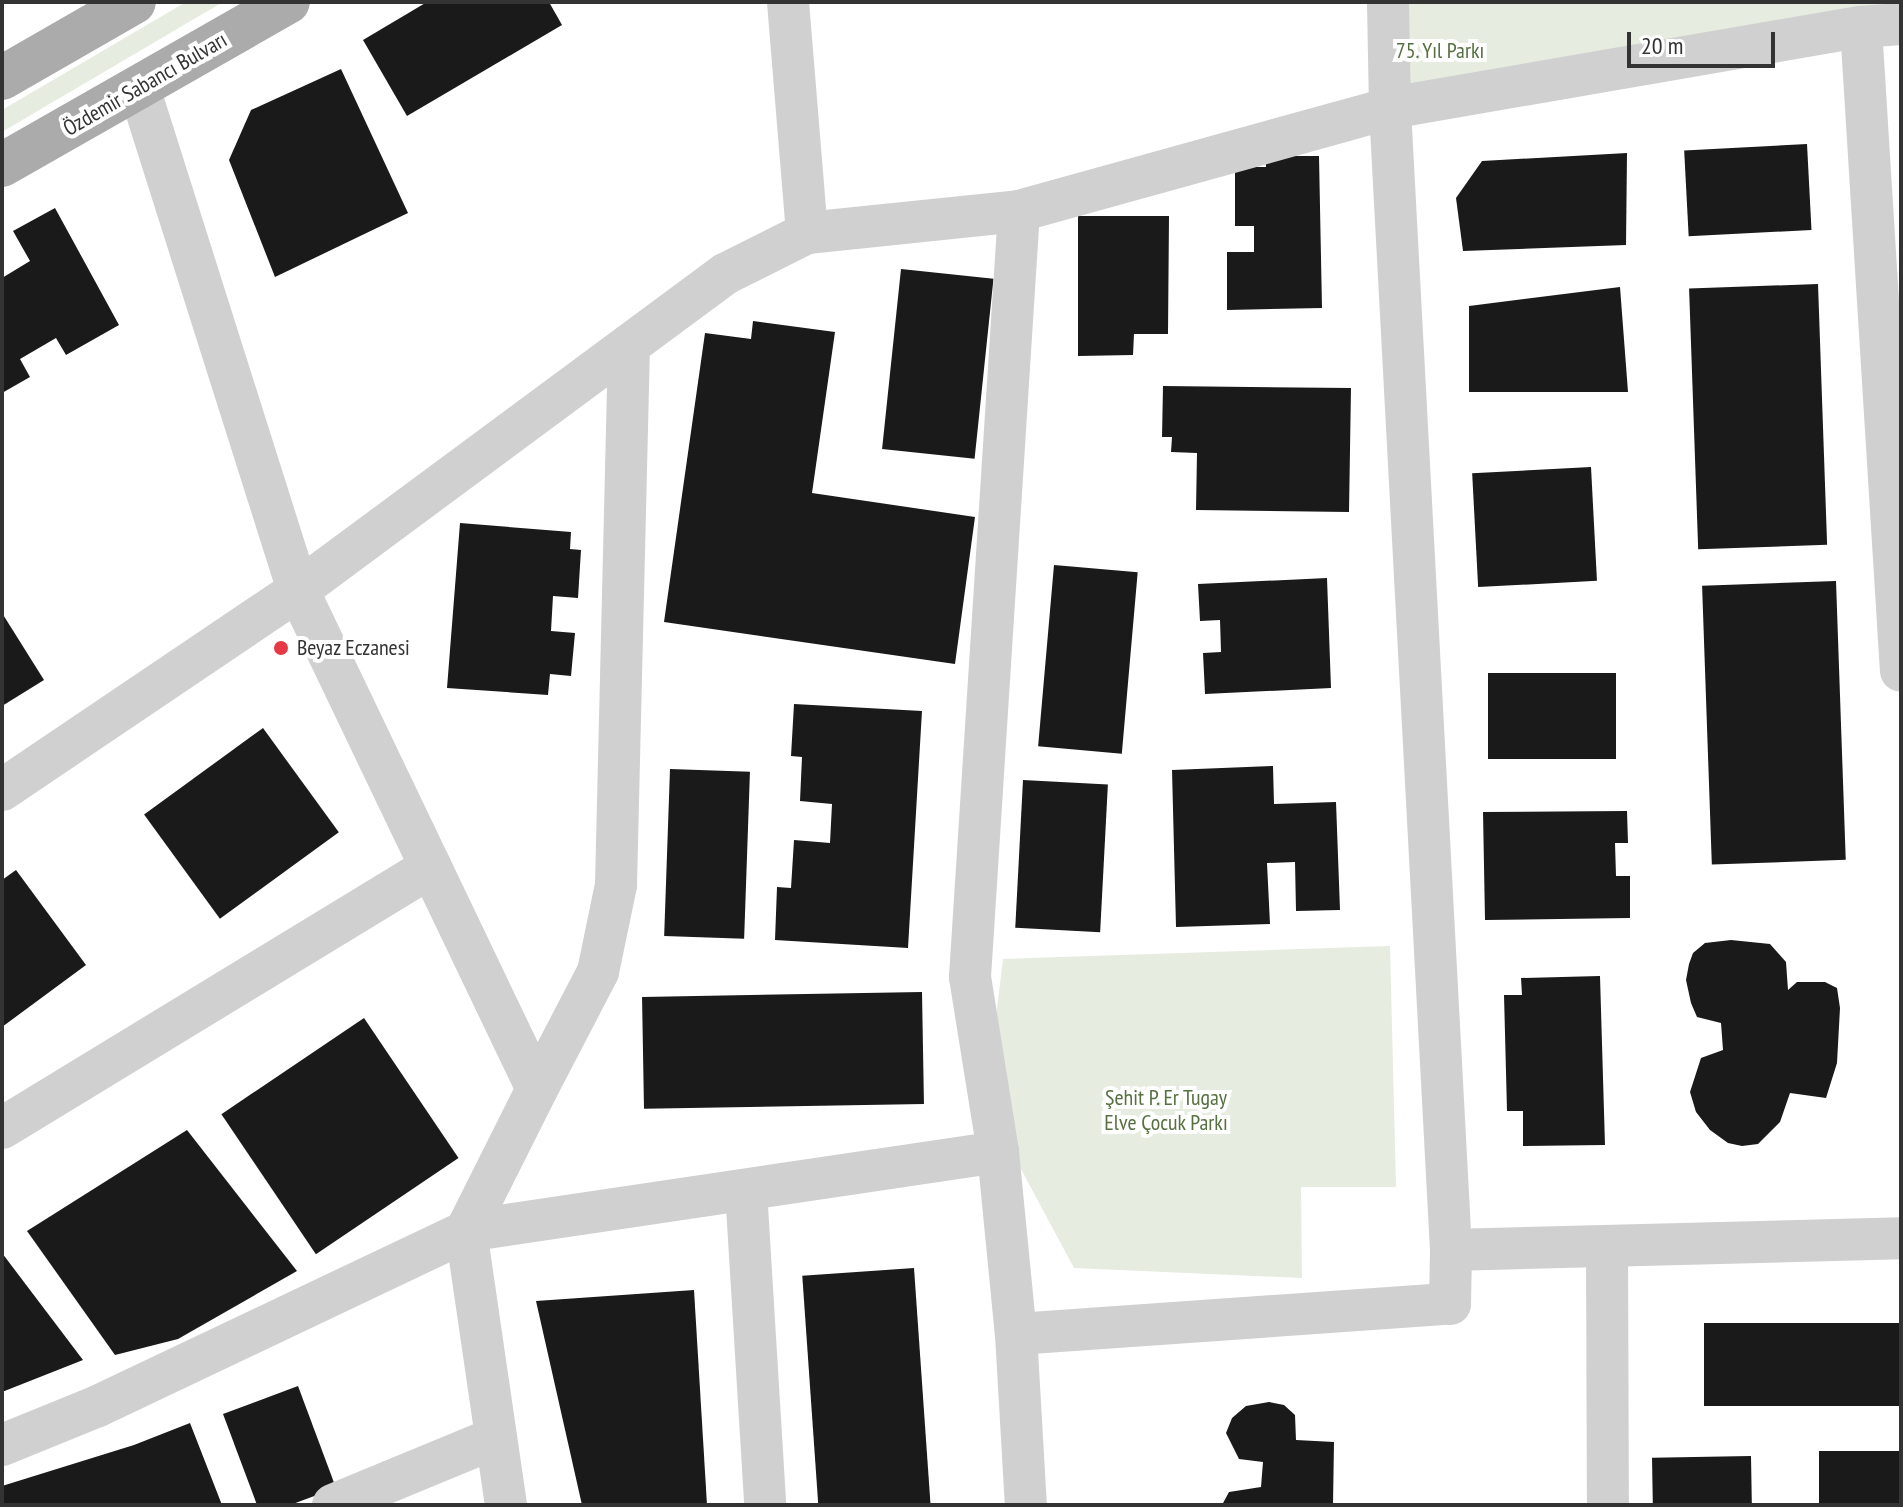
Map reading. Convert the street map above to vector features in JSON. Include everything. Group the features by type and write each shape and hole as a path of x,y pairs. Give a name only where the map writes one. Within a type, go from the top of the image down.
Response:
{"main road":[{"path":"2,78 134,2"},
{"name":"Özdemir Sabancı Bulvarı","path":"2,165 288,2"}],"street":[{"path":"788,2 807,233"},
{"path":"1016,1334 1450,1304 1451,1250 1390,108 1388,2"},
{"path":"2,790 298,590 725,274 807,233 1019,211 1390,108 1881,26 1901,671"},
{"path":"139,88 298,590 537,1089"},
{"path":"1019,211 970,977 998,1152 1016,1334 1026,1505"},
{"path":"506,1505 466,1231 598,972 616,885 629,345"},
{"path":"2,1128 431,867"},
{"path":"2,1445 98,1406 466,1231 998,1152"},
{"path":"746,1190 765,1505"},
{"path":"1451,1250 1901,1238"},
{"path":"1607,1247 1608,1505"},
{"path":"333,1505 495,1438"}],"green space":[{"path":"186,2 223,2 2,132 2,110"},
{"name":"75. Yıl Parkı","path":"1388,2 1901,2 1901,30 1390,108"},
{"name":"Şehit P. Er Tugay Elve Çocuk Parkı","path":"1390,946 1396,1187 1301,1187 1302,1278 1074,1268 999,1128 988,1084 1003,959"}],"building":[{"path":"427,2 549,2 562,25 407,116 363,40"},
{"path":"341,69 408,213 275,277 229,160 251,110"},
{"path":"1807,144 1812,230 1689,236 1684,150"},
{"path":"1627,153 1626,245 1463,251 1456,198 1482,161"},
{"path":"1266,156 1319,156 1322,308 1227,310 1227,252 1254,252 1254,226 1235,226 1235,167 1266,167"},
{"path":"55,208 119,325 66,355 56,338 20,359 30,377 2,393 2,278 30,261 13,231"},
{"path":"1078,216 1169,216 1168,334 1134,334 1133,355 1078,356"},
{"path":"901,269 993,279 975,459 882,449"},
{"path":"1818,284 1827,545 1698,549 1689,289"},
{"path":"1620,287 1628,392 1469,392 1469,306"},
{"path":"753,321 835,332 812,493 975,517 955,664 664,622 705,333 751,339"},
{"path":"1163,386 1351,388 1349,512 1196,510 1197,453 1171,452 1172,437 1162,437"},
{"path":"1591,467 1597,581 1478,587 1472,473"},
{"path":"460,523 571,532 570,549 581,550 578,598 553,596 551,631 575,633 571,676 550,674 548,695 447,688"},
{"path":"1054,565 1138,572 1122,754 1038,746"},
{"path":"1327,578 1331,688 1205,694 1203,653 1221,652 1220,620 1200,621 1198,584"},
{"path":"1836,581 1846,860 1712,865 1702,586"},
{"path":"2,613 44,680 2,706"},
{"path":"1488,673 1616,673 1616,759 1488,759"},
{"path":"794,704 922,711 908,948 775,940 777,887 791,888 794,840 830,843 832,804 800,801 802,757 791,756"},
{"path":"263,728 339,832 220,919 144,814"},
{"path":"1273,766 1274,804 1336,802 1340,910 1296,911 1295,862 1267,863 1270,924 1176,927 1172,770"},
{"path":"670,769 750,772 744,939 664,936"},
{"path":"1023,780 1108,784 1100,932 1015,928"},
{"path":"1627,811 1628,843 1615,843 1616,876 1630,876 1630,918 1485,920 1483,812"},
{"path":"16,870 86,965 2,1027 2,880"},
{"path":"1731,940 1770,944 1786,962 1788,990 1797,982 1825,982 1837,988 1840,1008 1837,1063 1826,1098 1790,1093 1780,1122 1758,1144 1742,1146 1728,1143 1710,1130 1696,1112 1690,1092 1701,1058 1723,1050 1721,1023 1697,1017 1691,1003 1686,980 1689,964 1693,953 1705,943"},
{"path":"1600,976 1605,1145 1523,1146 1523,1111 1507,1111 1504,995 1522,995 1521,978"},
{"path":"922,992 924,1104 644,1109 642,997"},
{"path":"364,1018 459,1158 316,1254 221,1114"},
{"path":"187,1130 297,1271 178,1339 115,1355 27,1231"},
{"path":"2,1253 83,1360 2,1392"},
{"path":"914,1268 931,1505 818,1505 802,1276"},
{"path":"694,1290 707,1505 582,1505 536,1301"},
{"path":"1704,1323 1901,1323 1901,1406 1704,1406"},
{"path":"298,1386 336,1488 290,1505 257,1505 223,1414"},
{"path":"1269,1402 1284,1405 1295,1415 1296,1440 1334,1442 1333,1505 1222,1505 1229,1492 1261,1487 1263,1462 1239,1459 1226,1433 1232,1418 1246,1406"},
{"path":"190,1423 222,1505 2,1505 2,1486 134,1445"},
{"path":"1819,1451 1901,1451 1901,1505 1819,1505"},
{"path":"1751,1456 1752,1505 1653,1505 1652,1458"}],"place":[{"name":"Beyaz Eczanesi","path":"281,648"}]}
